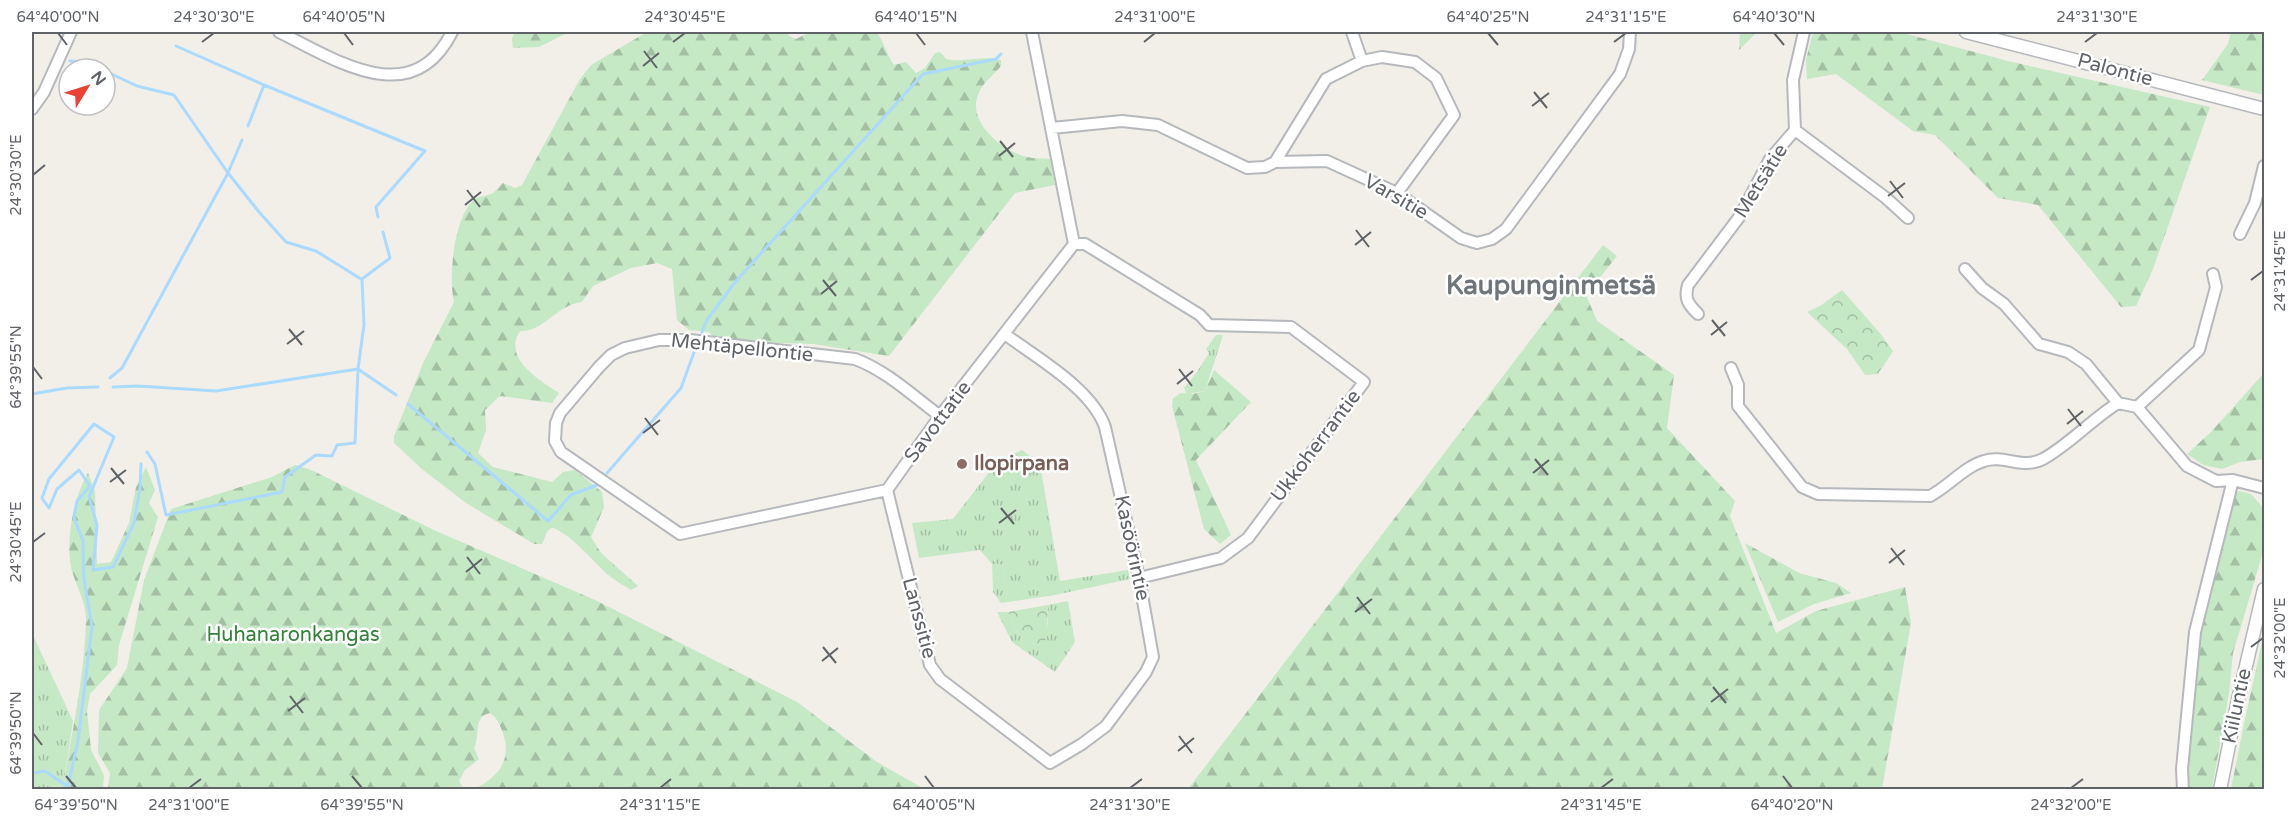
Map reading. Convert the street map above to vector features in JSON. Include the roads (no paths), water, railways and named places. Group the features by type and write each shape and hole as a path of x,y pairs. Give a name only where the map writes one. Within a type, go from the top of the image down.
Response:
{"street":[{"path":"32,109 44,92 71,32"},
{"path":"279,32 360,69 388,76 412,72 423,66 441,50 452,32"},
{"path":"1032,32 1053,128 1074,244"},
{"path":"1352,32 1362,61"},
{"name":"Varsitie","path":"1053,128 1122,121 1158,125 1246,168 1264,167 1275,162 1327,161 1396,193 1461,238 1477,243 1492,239 1506,229 1620,74 1629,49 1630,32"},
{"name":"Metsätie","path":"1698,314 1686,302 1688,285 1740,216 1770,159 1795,130 1793,80 1804,32"},
{"name":"Palontie","path":"1966,32 2265,109"},
{"path":"1275,162 1326,79 1362,61 1382,57 1415,62 1436,78 1454,115 1396,193"},
{"path":"1795,130 1886,198 1908,219"},
{"path":"2240,234 2255,203 2265,166"},
{"name":"Savottatie","path":"887,490 940,416 1074,244"},
{"name":"Ukkoherrantie","path":"1074,244 1085,244 1200,315 1209,325 1291,327 1364,382 1248,538 1221,558 1139,578"},
{"path":"1965,269 1982,288 2004,304 2039,344 2068,352 2086,364 2118,403 2137,407 2187,466 2216,481 2233,480 2265,488"},
{"path":"2137,407 2199,350 2216,287 2212,274"},
{"name":"Kasöörintie","path":"1005,335 1073,386 1101,415 1139,578 1153,657 1146,672 1106,726 1050,763"},
{"name":"Mehtäpellontie","path":"887,490 680,534 561,452 555,441 556,423 560,413 611,355 625,348 659,340 690,340 855,360 867,364 888,377 940,416"},
{"path":"1731,368 1738,385 1738,406 1802,487 1818,494 1930,496 1944,488 1968,468 1987,459 2024,465 2042,460 2097,416 2118,403"},
{"path":"2183,789 2182,769 2195,632 2233,480"},
{"name":"Lanssitie","path":"887,490 930,665 940,679 1050,763"},
{"name":"Kiiluntie","path":"2220,789 2238,700 2265,589"}],"waterway":[{"path":"176,46 425,151 376,207 378,217"},
{"path":"702,332 707,320 736,281 923,74 996,59 1001,54"},
{"path":"117,77 137,86 174,95 228,173 286,242 316,251 361,279"},
{"path":"248,126 264,85"},
{"path":"110,378 122,368 228,173 242,140"},
{"path":"147,452 155,464 166,515 282,492 285,477 316,455 332,456 337,445 355,443 358,369 364,325 362,279 390,258 383,232"},
{"path":"607,473 681,388 696,347"},
{"path":"113,387 138,386 216,391 358,369 396,395"},
{"path":"32,394 67,388 98,387"},
{"path":"408,404 548,521 571,495 597,485"},
{"path":"67,790 78,741 92,626 84,579 83,541 74,518 77,501 90,486 79,470 57,489 49,508 42,498 49,479 94,424 114,437 89,497 97,525 93,570 113,567 134,523 140,489 141,464"},
{"path":"32,773 45,771 67,786"}],"place":[{"name":"Ilopirpana","path":"962,464"}],"district":[{"name":"Kaupunginmetsä","path":"1551,285"}],"park label":[{"name":"Huhanaronkangas","path":"293,635"}]}
